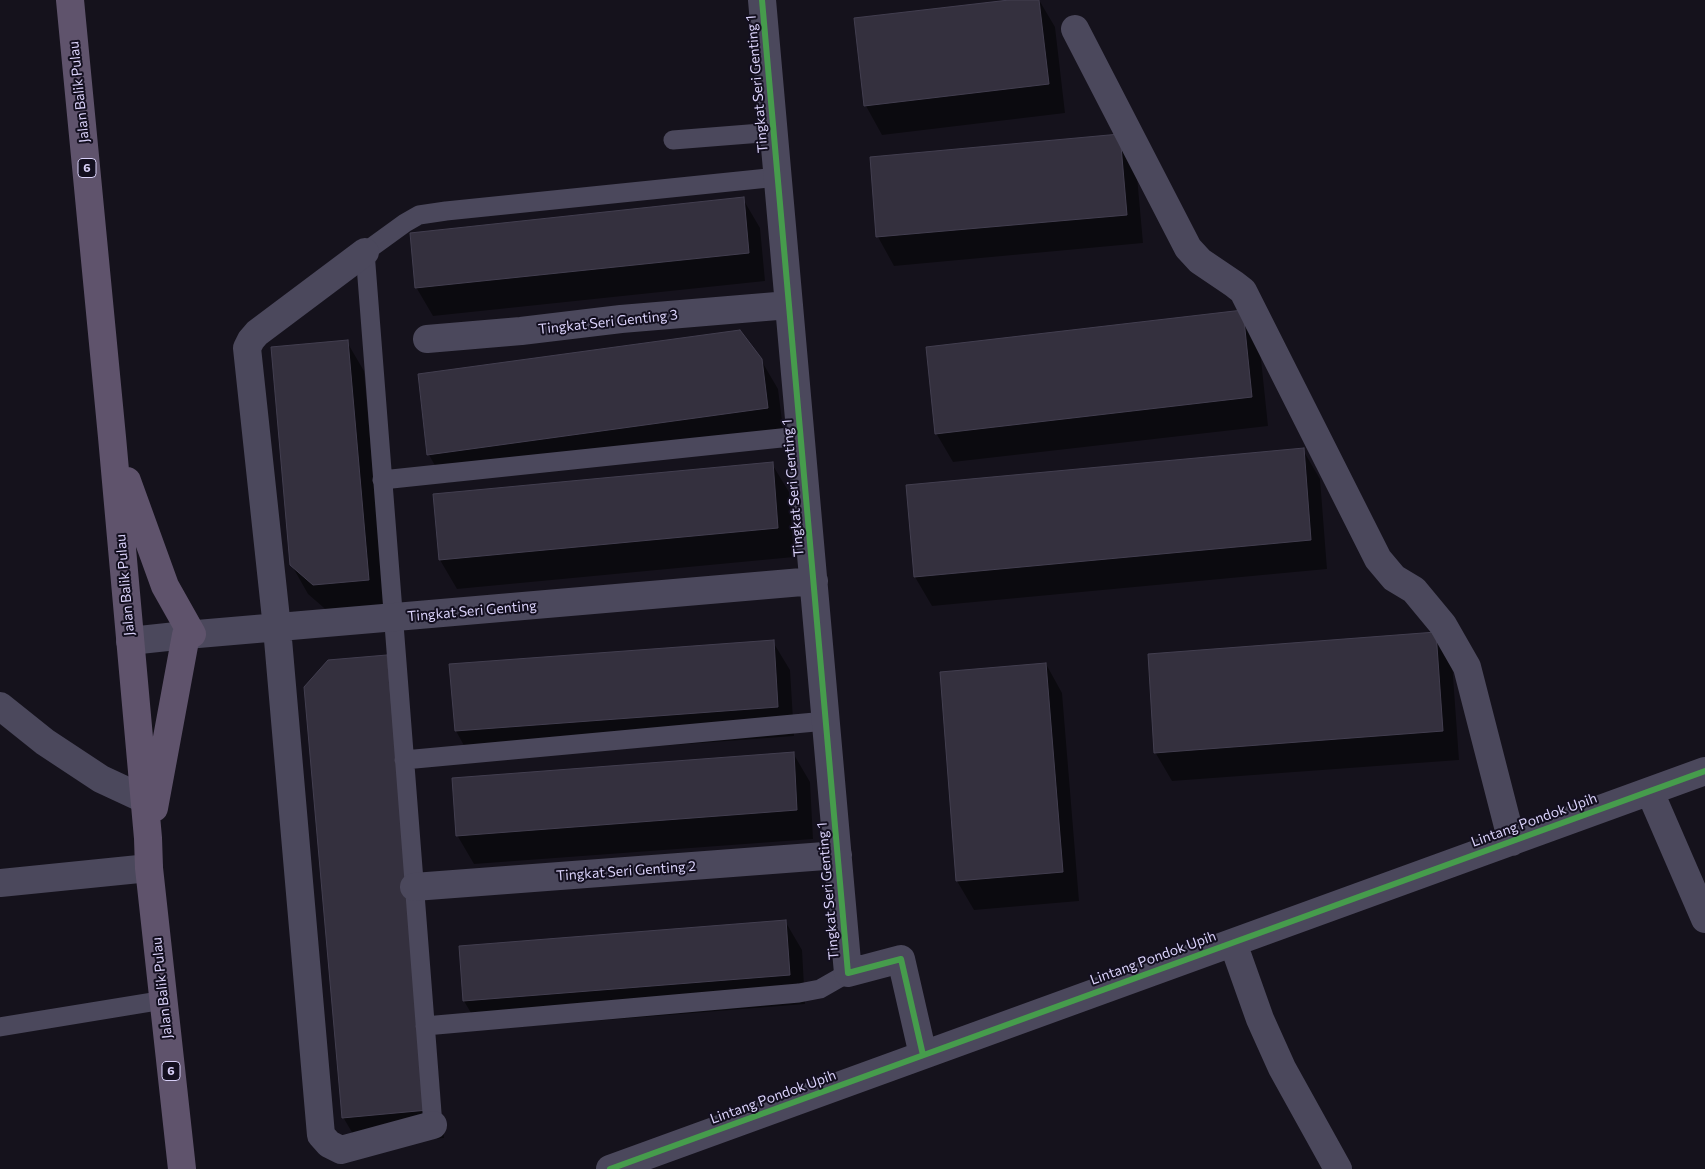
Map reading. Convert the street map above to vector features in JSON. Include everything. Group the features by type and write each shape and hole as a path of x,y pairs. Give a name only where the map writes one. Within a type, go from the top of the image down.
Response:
{"main road":[{"name":"Jalan Balik Pulau","path":"70,0 112,437 148,838 149,868 182,1169"},
{"path":"112,437 144,532 165,586 189,634 148,838"}],"street":[{"name":"Tingkat Seri Genting 1","path":"762,0 848,973"},
{"path":"1075,29 1188,248 1200,261 1242,291 1378,559 1394,578 1414,590 1443,624 1467,667 1512,842"},
{"path":"365,252 258,333 251,340 247,348 277,628 321,1135 328,1144 341,1150 433,1125"},
{"name":"Tingkat Seri Genting 3","path":"428,339 621,319 789,305"},
{"name":"Tingkat Seri Genting","path":"130,641 189,634 814,581"},
{"path":"0,706 45,742 101,779 144,799"},
{"name":"Lintang Pondok Upih","path":"610,1169 1705,771"},
{"path":"1650,792 1705,919"},
{"name":"Tingkat Seri Genting 2","path":"414,887 838,855"},
{"path":"0,883 149,868"},
{"path":"1233,943 1260,1019 1282,1068 1338,1169"},
{"path":"848,973 901,958 923,1055"}],"lane":[{"path":"674,140 774,132"},
{"path":"433,1125 365,252 405,223 428,214 778,177"},
{"path":"382,480 800,436"},
{"path":"404,760 826,720"},
{"path":"425,1026 799,993 820,988 848,973"},
{"path":"0,1027 164,1000"}],"building":[{"path":"1009,0 1039,0 1049,84 864,106 854,18"},
{"path":"1120,134 1127,215 876,237 870,157"},
{"path":"744,197 749,253 415,288 410,233"},
{"path":"1243,310 1252,397 935,434 926,347"},
{"path":"740,330 762,359 768,408 427,455 418,374"},
{"path":"348,340 369,580 313,585 290,565 271,347"},
{"path":"1304,448 1311,540 914,577 906,485"},
{"path":"773,462 778,528 439,560 433,494"},
{"path":"1436,632 1443,731 1154,753 1148,654"},
{"path":"774,640 778,707 455,731 449,664"},
{"path":"387,655 428,1110 342,1118 304,687 328,660"},
{"path":"1046,663 1063,872 956,881 940,672"},
{"path":"794,752 797,810 456,836 452,778"},
{"path":"786,920 790,975 463,1001 459,946"}],"cycle path":[{"path":"762,0 848,973 901,959 923,1055"},
{"path":"610,1169 1705,771"}]}
